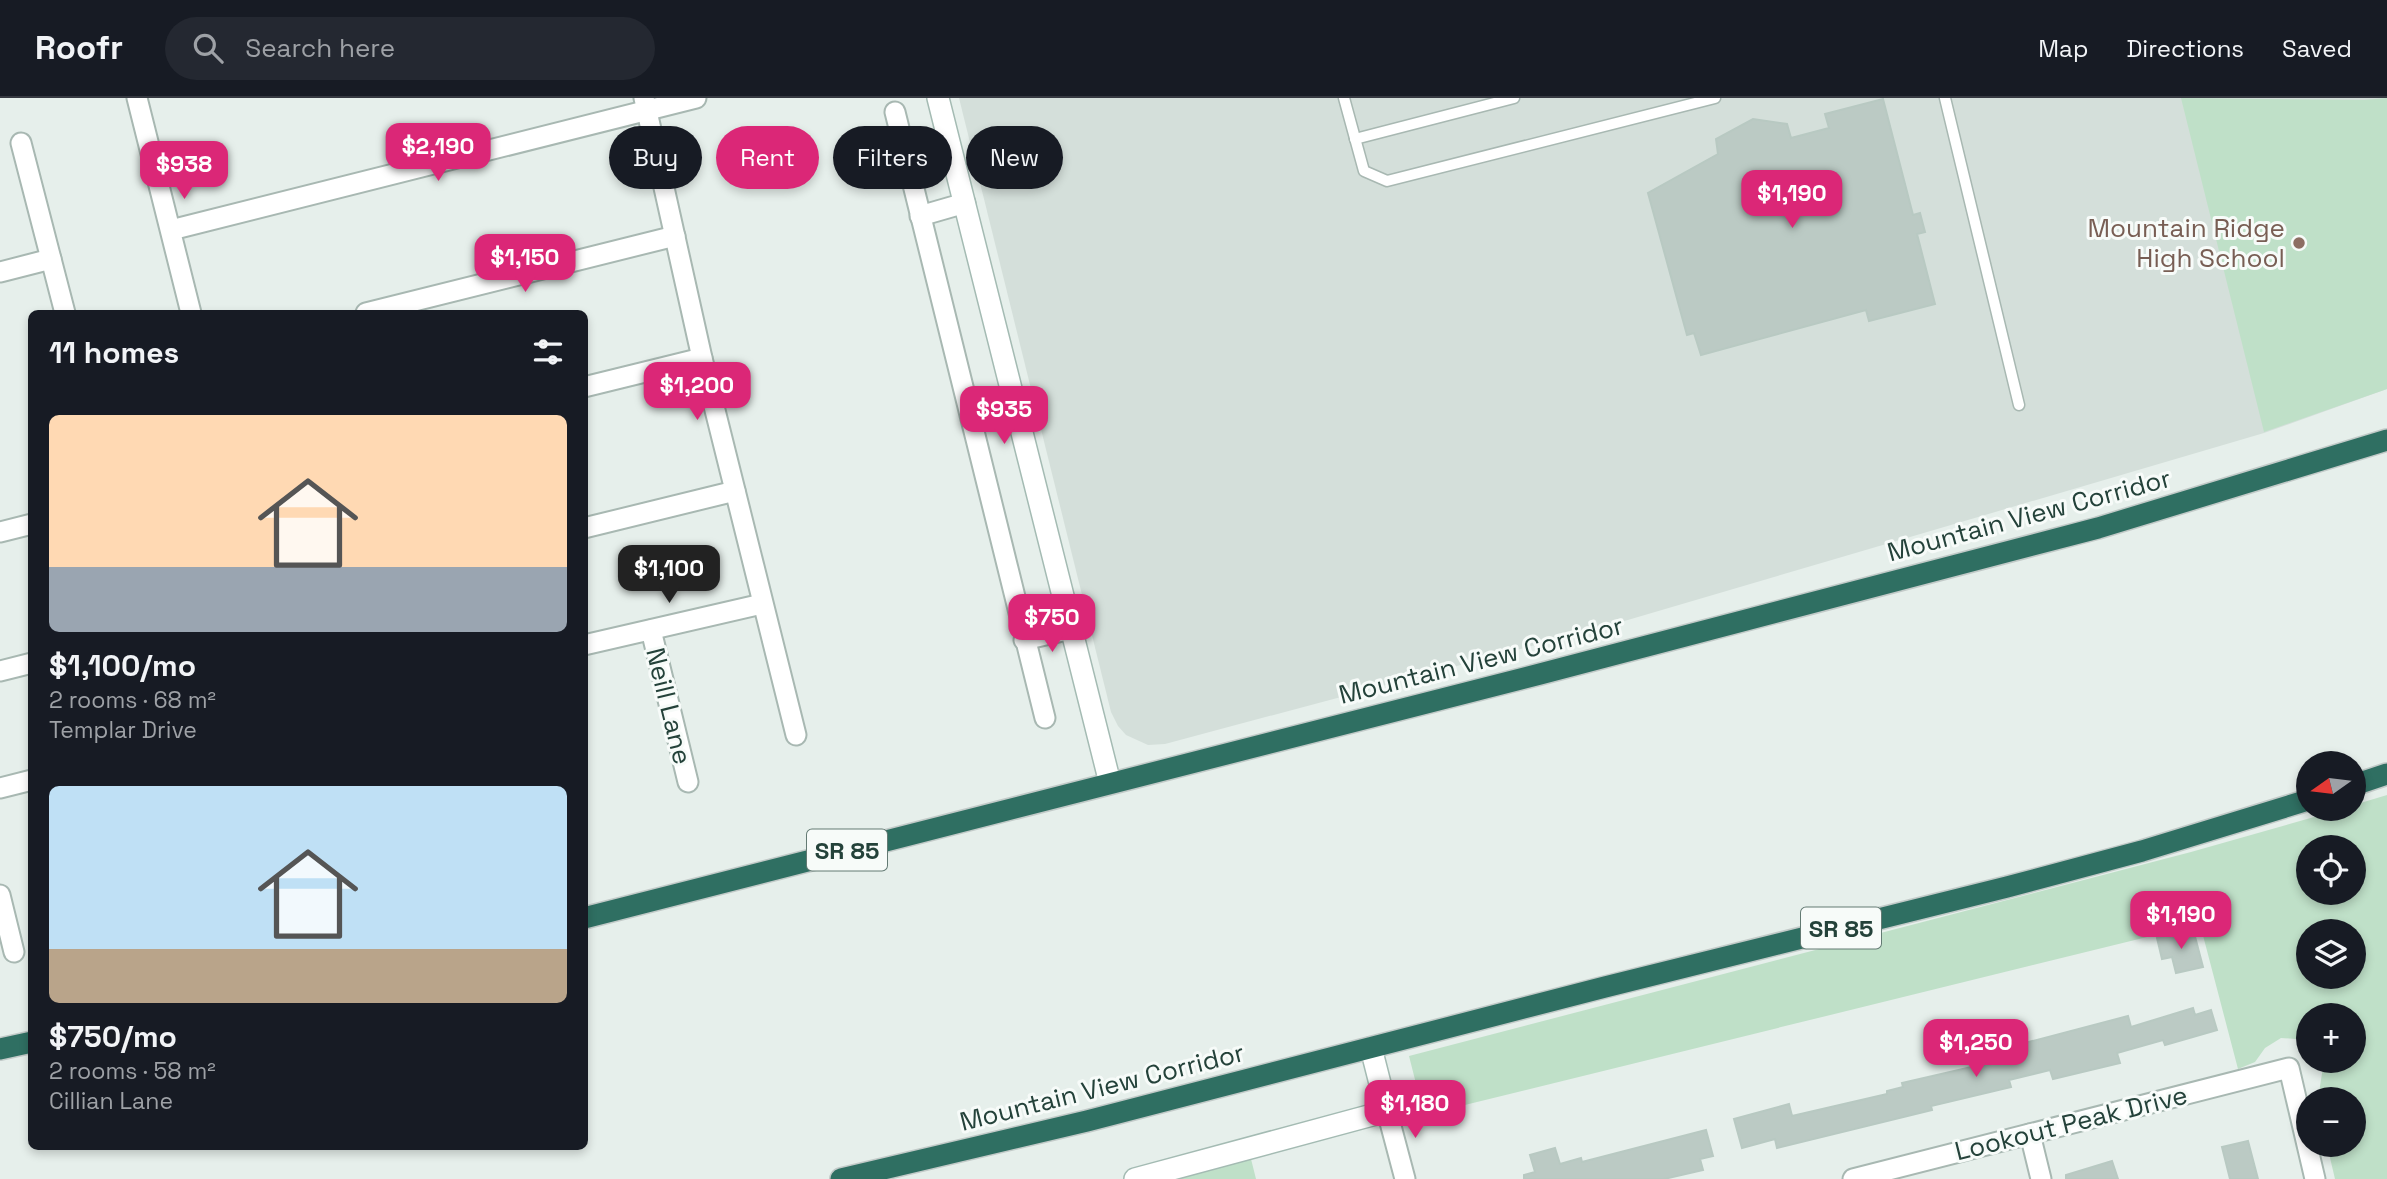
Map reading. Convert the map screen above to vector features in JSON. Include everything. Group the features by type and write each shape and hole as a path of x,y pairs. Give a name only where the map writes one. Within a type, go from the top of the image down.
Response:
{"highway":[{"name":"Mountain View Corridor","path":"588,917 2098,528 2387,440"},
{"path":"2366,781 2387,774"},
{"name":"Mountain View Corridor","path":"841,1179 1087,1122 2142,852 2296,804"},
{"path":"0,1049 28,1043"}],"street":[{"path":"137,98 190,310"},
{"path":"171,230 645,104 696,98"},
{"path":"938,98 1110,783"},
{"path":"645,104 702,358 796,735"},
{"path":"895,112 1045,718"},
{"path":"21,143 64,310"},
{"path":"920,216 965,203"},
{"path":"378,310 675,236"},
{"path":"0,272 51,259"},
{"path":"588,386 702,358"},
{"path":"588,527 735,491"},
{"path":"0,532 28,525"},
{"path":"588,644 762,604"},
{"path":"1024,639 1071,629"},
{"name":"Neill Lane","path":"651,630 688,782"},
{"path":"0,671 28,664"},
{"path":"0,788 28,781"},
{"path":"0,895 14,952"},
{"path":"1371,1048 1405,1179"},
{"name":"Lookout Peak Drive","path":"1853,1179 2289,1068 2315,1179"},
{"path":"1135,1179 1387,1111"},
{"path":"2030,1134 2041,1179"}],"lane":[{"path":"1344,98 1364,171 1387,181 1715,98"},
{"path":"1355,139 1514,98"},
{"path":"1945,98 2019,405"}],"shaded area":[{"path":"959,98 2387,98 2387,389 2264,433 1621,622 1165,744 1148,745 1126,735 1111,712 982,189 1063,189 1063,126 966,126"}],"green space":[{"name":"Mountain Ridge High School","path":"2181,98 2387,98 2387,389 2264,432"},
{"path":"2387,795 2387,1179 2335,1179 2330,1157 2366,1157 2366,1087 2320,1087 2322,1073 2366,1073 2366,1003 2296,1003 2296,1039 2281,1038 2265,1048 2255,1062 2238,1069 2200,924 1424,1115 1409,1056 2191,852 2300,821 2366,821 2366,801"},
{"path":"1251,1159 1256,1179 1174,1179"}],"building":[{"path":"1883,99 1913,215 1920,213 1925,232 1917,234 1935,304 1869,321 1866,310 1701,355 1694,333 1687,335 1648,193 1718,154 1716,139 1753,119 1787,124 1791,138 1829,128 1825,114"},
{"path":"2193,929 2203,967 2176,973 2172,957 2162,959 2157,938"},
{"path":"2193,1008 2195,1015 2211,1010 2217,1030 2165,1045 2163,1040 2117,1053 2120,1063 2053,1079 2050,1070 2009,1080 2011,1087 1931,1106 1932,1110 1777,1148 1775,1139 1742,1148 1734,1119 1789,1104 1792,1116 1887,1094 1887,1091 1903,1087 1902,1083 2028,1054 2025,1043 2128,1016 2131,1027"},
{"path":"1706,1130 1713,1156 1700,1159 1703,1170 1664,1179 1524,1179 1524,1175 1535,1172 1530,1155 1555,1148 1560,1164 1581,1158 1582,1162"},
{"path":"2248,1141 2258,1179 2230,1179 2222,1147"},
{"path":"2112,1161 2118,1179 2066,1179 2066,1175"}],"place":[{"name":"Mountain Ridge High School","path":"2299,243"}]}
